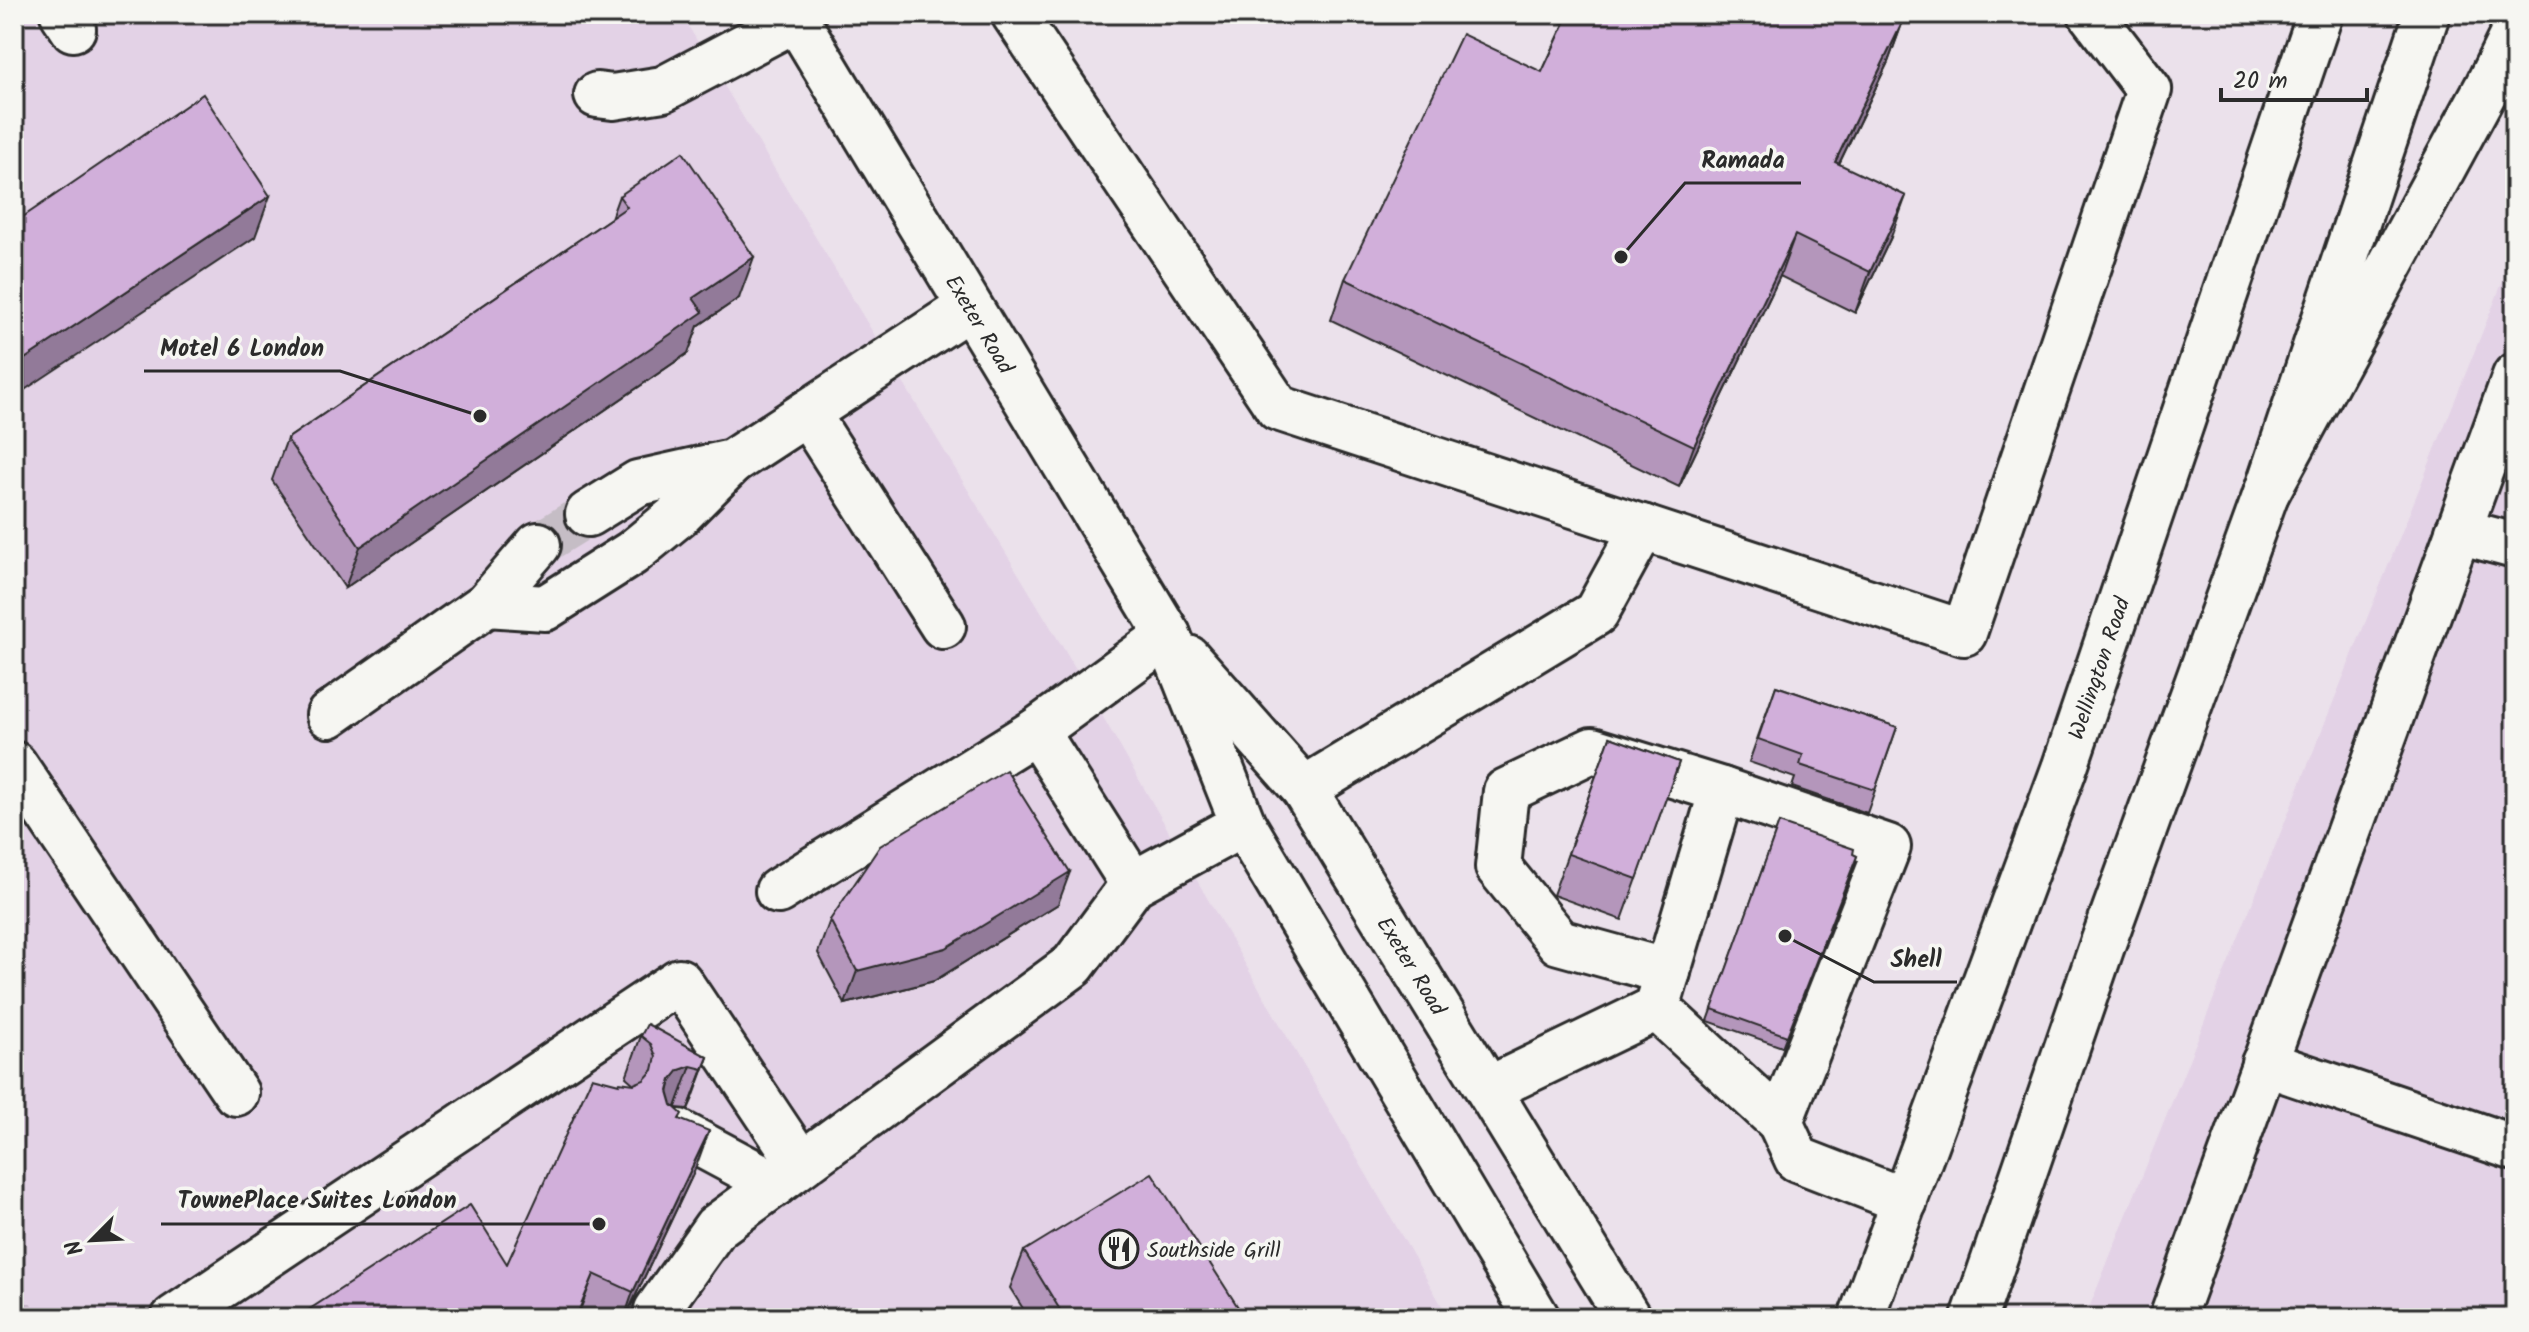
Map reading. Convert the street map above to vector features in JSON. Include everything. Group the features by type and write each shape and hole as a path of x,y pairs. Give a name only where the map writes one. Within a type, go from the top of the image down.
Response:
{"main road":[{"path":"1014,14 1278,408 1964,633 2149,90 2091,14"},
{"name":"Wellington Road","path":"1861,1318 2064,769 2320,14"},
{"path":"1974,1318 2103,943 2266,494 2427,14"},
{"path":"597,95 613,97 663,89 795,16"},
{"name":"Exeter Road","path":"795,16 1168,635 1243,824 1520,1312"},
{"path":"2266,494 2515,30"},
{"path":"487,604 545,608 632,553 681,513 732,462 969,307"},
{"path":"2172,1318 2515,376"},
{"path":"807,413 943,626"},
{"path":"588,514 638,483 732,462"},
{"path":"1304,789 1596,613 1643,527"},
{"path":"2458,531 2515,546"},
{"path":"329,715 487,604 538,545"},
{"path":"778,891 1036,731 1168,635"},
{"name":"Exeter Road","path":"1168,635 1304,789 1628,1318"},
{"path":"1036,731 1133,884"},
{"path":"1780,1122 1888,847 1722,790 1592,750 1506,791 1498,867 1559,942 1662,990 1780,1122 1797,1159 1905,1201"},
{"path":"14,764 236,1093"},
{"path":"1489,1089 1662,990 1722,790"},
{"path":"660,1318 657,1310 716,1227 1073,965 1133,884 1243,824"},
{"path":"174,1318 679,981 788,1174"},
{"path":"2264,1063 2515,1148"},
{"path":"548,1068 589,1087"},
{"path":"678,1132 788,1174"}],"shaded area":[{"path":"14,14 681,14 1065,651 1449,1318 41,1318 14,1279"},
{"path":"2515,251 2515,1318 2085,1318"},
{"path":"14,1279 41,1318 14,1318"}],"building":[{"path":"1569,14 1888,14 1903,21 1835,162 1906,196 1870,272 1795,235 1694,446 1345,279 1462,34 1542,72"},
{"path":"203,94 270,196 14,366 14,223"},
{"path":"683,152 754,257 693,298 703,312 360,547 287,439 627,207 619,196"},
{"path":"1776,686 1897,727 1875,790 1800,765 1803,755 1758,739"},
{"path":"1610,737 1679,762 1637,879 1568,854"},
{"path":"1006,770 1070,872 946,948 857,971 830,920 880,846"},
{"path":"1779,823 1854,849 1853,854 1857,856 1787,1036 1712,1009"},
{"path":"647,1024 708,1057 703,1069 691,1066 679,1070 671,1080 668,1091 672,1105 682,1114 679,1119 709,1131 633,1292 594,1274 579,1310 565,1318 296,1318 470,1205 507,1264 592,1077 619,1084 634,1084 644,1080 653,1070 656,1056 651,1044 641,1036"},
{"path":"1152,1173 1245,1318 1065,1318 1024,1251"}],"tunnel":[{"path":"538,545 588,514"}],"place":[{"name":"Ramada","path":"1621,257"},
{"name":"Motel 6 London","path":"480,416"},
{"name":"Shell","path":"1785,936"},
{"name":"TownePlace Suites London","path":"599,1224"},
{"name":"Southside Grill","path":"1119,1249"}]}
